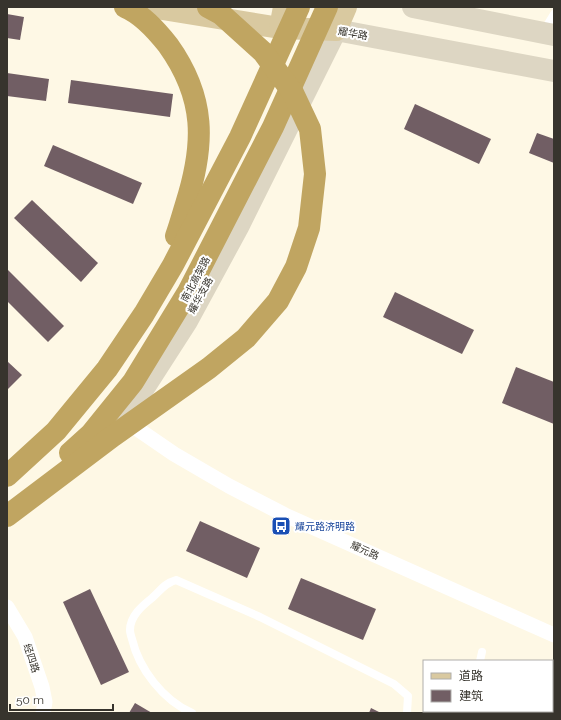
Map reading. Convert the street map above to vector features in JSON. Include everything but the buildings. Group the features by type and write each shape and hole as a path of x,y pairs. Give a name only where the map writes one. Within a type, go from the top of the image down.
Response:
{"highway":[{"path":"125,7 146,21 162,38 173,53 194,94 199,120 200,140 198,160 191,189 177,232 144,314"},
{"path":"7,516 113,436 209,368 246,338 278,300 296,267 309,228 315,174 310,130 293,93 263,52 221,14 208,7"},
{"path":"7,476 56,431 107,369 144,314 173,264 240,137 299,7"},
{"name":"南北高架路","path":"7,516 91,434 133,382 188,292 273,127 327,7"}],"main road":[{"name":"耀华路","path":"150,7 282,17 336,30"},
{"path":"336,30 346,7"}],"street":[{"path":"413,7 548,34"},
{"path":"7,464 26,447 82,389 110,350 194,210 227,144 282,17"},
{"name":"耀华支路","path":"7,516 88,448 120,418 142,391 186,321 238,227 336,30"},
{"name":"耀华路","path":"336,30 554,71"},
{"name":"耀元路","path":"120,418 188,462 229,486 285,515 554,634"},
{"name":"经四路","path":"7,607 25,637 42,687 45,702 43,713"}],"lane":[{"path":"548,34 554,14"},
{"path":"192,713 185,710 154,683 134,648 130,629 135,614 143,605 168,582 176,580 260,617 394,684 408,696 407,713"},
{"path":"480,660 482,652"}],"place":[{"name":"耀元路济明路","path":"281,526"}]}
